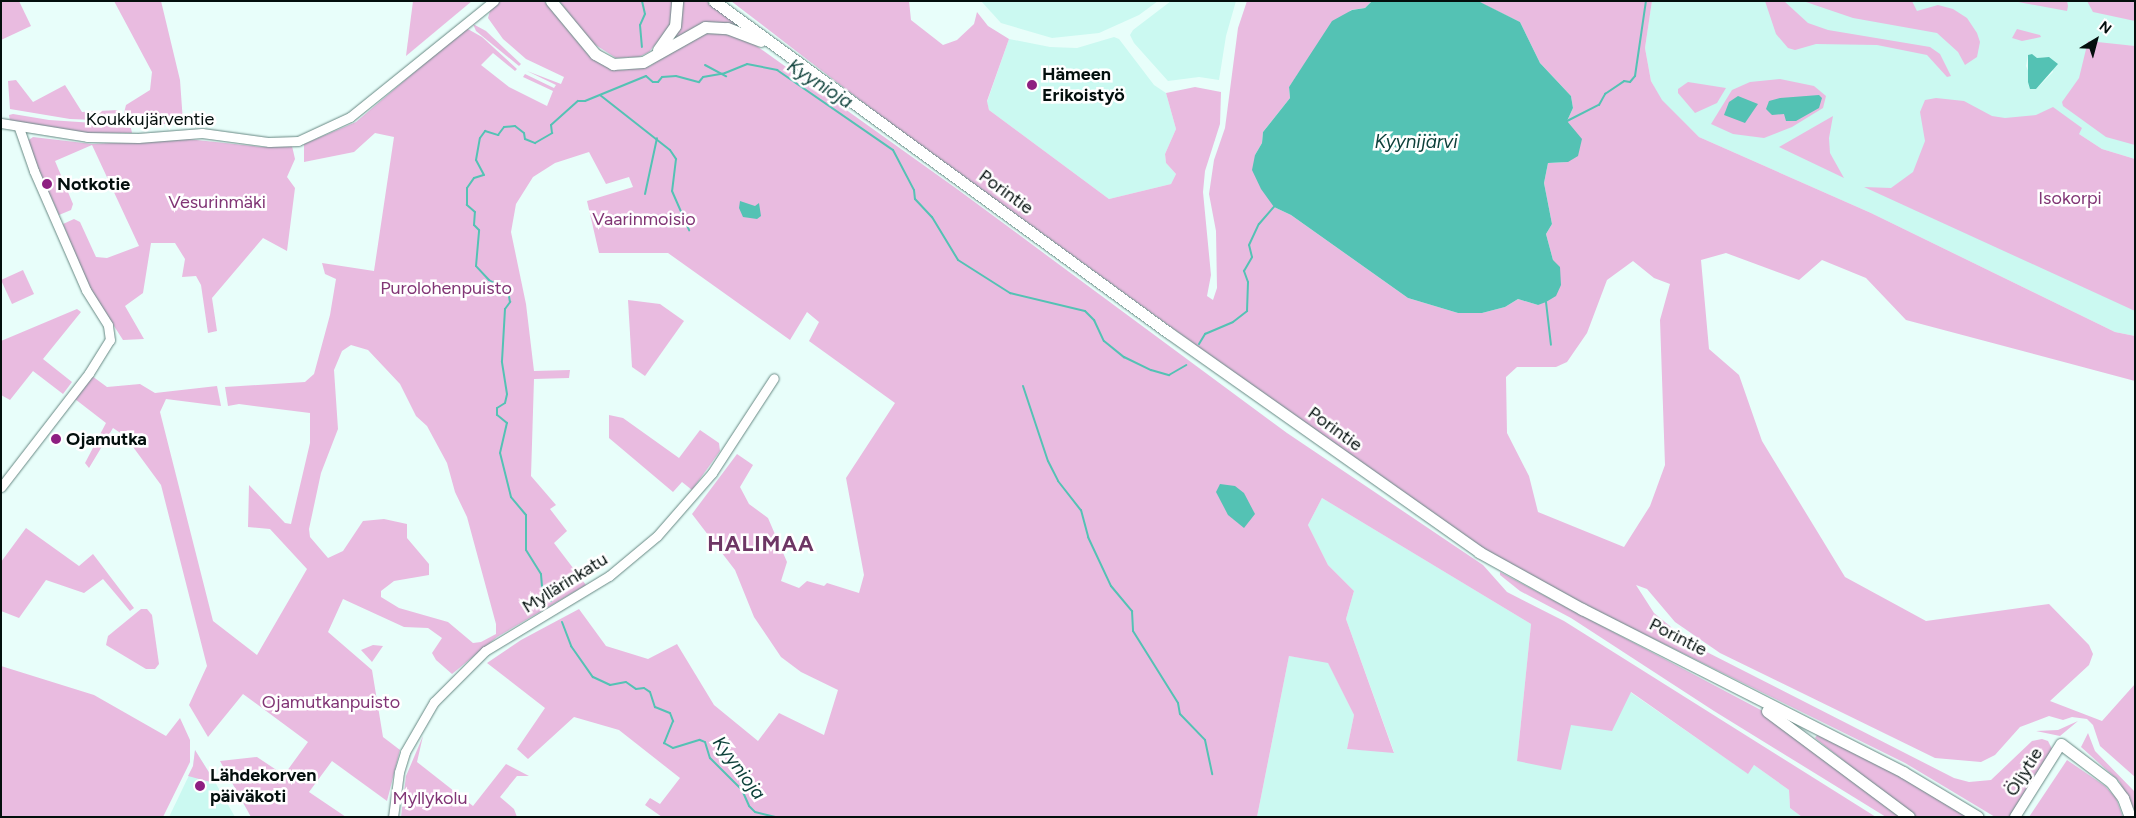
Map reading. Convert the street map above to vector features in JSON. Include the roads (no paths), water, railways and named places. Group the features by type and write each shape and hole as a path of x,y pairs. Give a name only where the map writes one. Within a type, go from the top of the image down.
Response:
{"highway":[{"path":"551,1 595,54 607,62 636,64 705,27 727,28 776,46"},
{"path":"654,55 675,26 677,1"},
{"name":"Porintie","path":"714,1 1169,333 1479,552 1541,588 1903,772 1978,817"},
{"path":"726,1 742,22"},
{"path":"1720,679 1792,727 1910,817"},
{"path":"2061,744 2111,782 2123,798 2130,817"}],"main road":[{"name":"Öljytie","path":"2015,817 2061,744"}],"street":[{"name":"Koukkujärventie","path":"1,122 19,128 87,137 138,138 202,133 269,142 298,141 350,117 494,1"},
{"path":"1,487 90,373 110,340 108,325 86,290 30,162 19,128"},
{"name":"Myllärinkatu","path":"393,817 399,772 405,752 434,702 485,651 609,576 657,536 712,473 774,378"}],"water":[{"name":"Kyynijärvi","path":"1372,1 1480,2 1520,22 1540,63 1571,96 1573,108 1567,121 1582,139 1578,156 1568,162 1548,163 1544,183 1552,224 1546,234 1553,260 1560,267 1561,285 1556,296 1538,305 1518,299 1505,307 1482,313 1458,313 1408,298 1291,215 1274,207 1261,189 1252,170 1255,155 1262,143 1263,132 1290,98 1289,87 1332,21 1352,10 1365,8"},
{"path":"2032,54 2037,58 2049,57 2058,64 2036,89 2030,89 2028,82 2028,55"},
{"path":"1819,95 1822,98 1819,108 1796,121 1786,121 1784,114 1772,115 1766,109 1769,101 1780,98"},
{"path":"1738,96 1758,104 1745,123 1724,115 1729,102"},
{"path":"740,201 755,206 759,203 761,216 757,219 743,217 739,208"},
{"path":"1220,484 1235,486 1244,493 1255,514 1244,528 1228,515 1216,492"}],"waterway":[{"path":"642,1 645,14 640,25 642,47"},
{"path":"1567,121 1599,105 1605,94 1624,81 1630,82 1635,76 1646,1"},
{"name":"Kyynioja","path":"551,601 542,586 541,574 526,550 526,515 511,497 500,453 507,423 497,415 497,408 505,403 507,394 502,361 505,309 510,302 508,291 489,280 476,266 479,230 474,225 475,212 467,205 467,188 474,178 484,175 476,160 480,138 485,131 498,135 504,127 515,126 524,133 525,139 535,143 552,133 551,125 578,101 585,101 646,76 653,82 658,82 662,77 676,76 699,82 703,77 725,73 747,64 777,70 893,150 914,190 915,199 932,217 958,260 1010,293 1085,311 1094,320 1104,341 1124,357 1151,370 1169,375 1186,365"},
{"path":"705,65 726,76"},
{"path":"600,95 670,150 676,159 672,191 689,230"},
{"path":"645,194 657,138"},
{"name":"Kyynioja","path":"1199,344 1205,334 1233,322 1247,311 1248,282 1244,271 1252,257 1249,245 1259,224 1274,207"},
{"path":"1546,302 1551,345"},
{"path":"1023,386 1048,461 1058,481 1081,510 1088,537 1111,586 1132,611 1133,631 1178,703 1180,714 1205,740 1212,774"},
{"name":"Kyynioja","path":"562,622 571,646 593,677 610,685 626,682 636,689 644,688 650,692 655,707 670,713 673,721 664,743 673,748 700,740 705,742 710,758 742,790 749,806 755,812 775,817"}],"place":[{"name":"Hämeen Erikoistyö","path":"1032,85"},
{"name":"Notkotie","path":"47,184"},
{"name":"Ojamutka","path":"56,439"},
{"name":"Lähdekorven päiväkoti","path":"200,786"}],"district":[{"name":"HALIMAA","path":"761,544"}],"park label":[{"name":"Isokorpi","path":"2070,198"},
{"name":"Vesurinmäki","path":"217,202"},
{"name":"Vaarinmoisio","path":"644,219"},
{"name":"Purolohenpuisto","path":"446,288"},
{"name":"Ojamutkanpuisto","path":"331,702"},
{"name":"Myllykolu","path":"430,798"}]}
